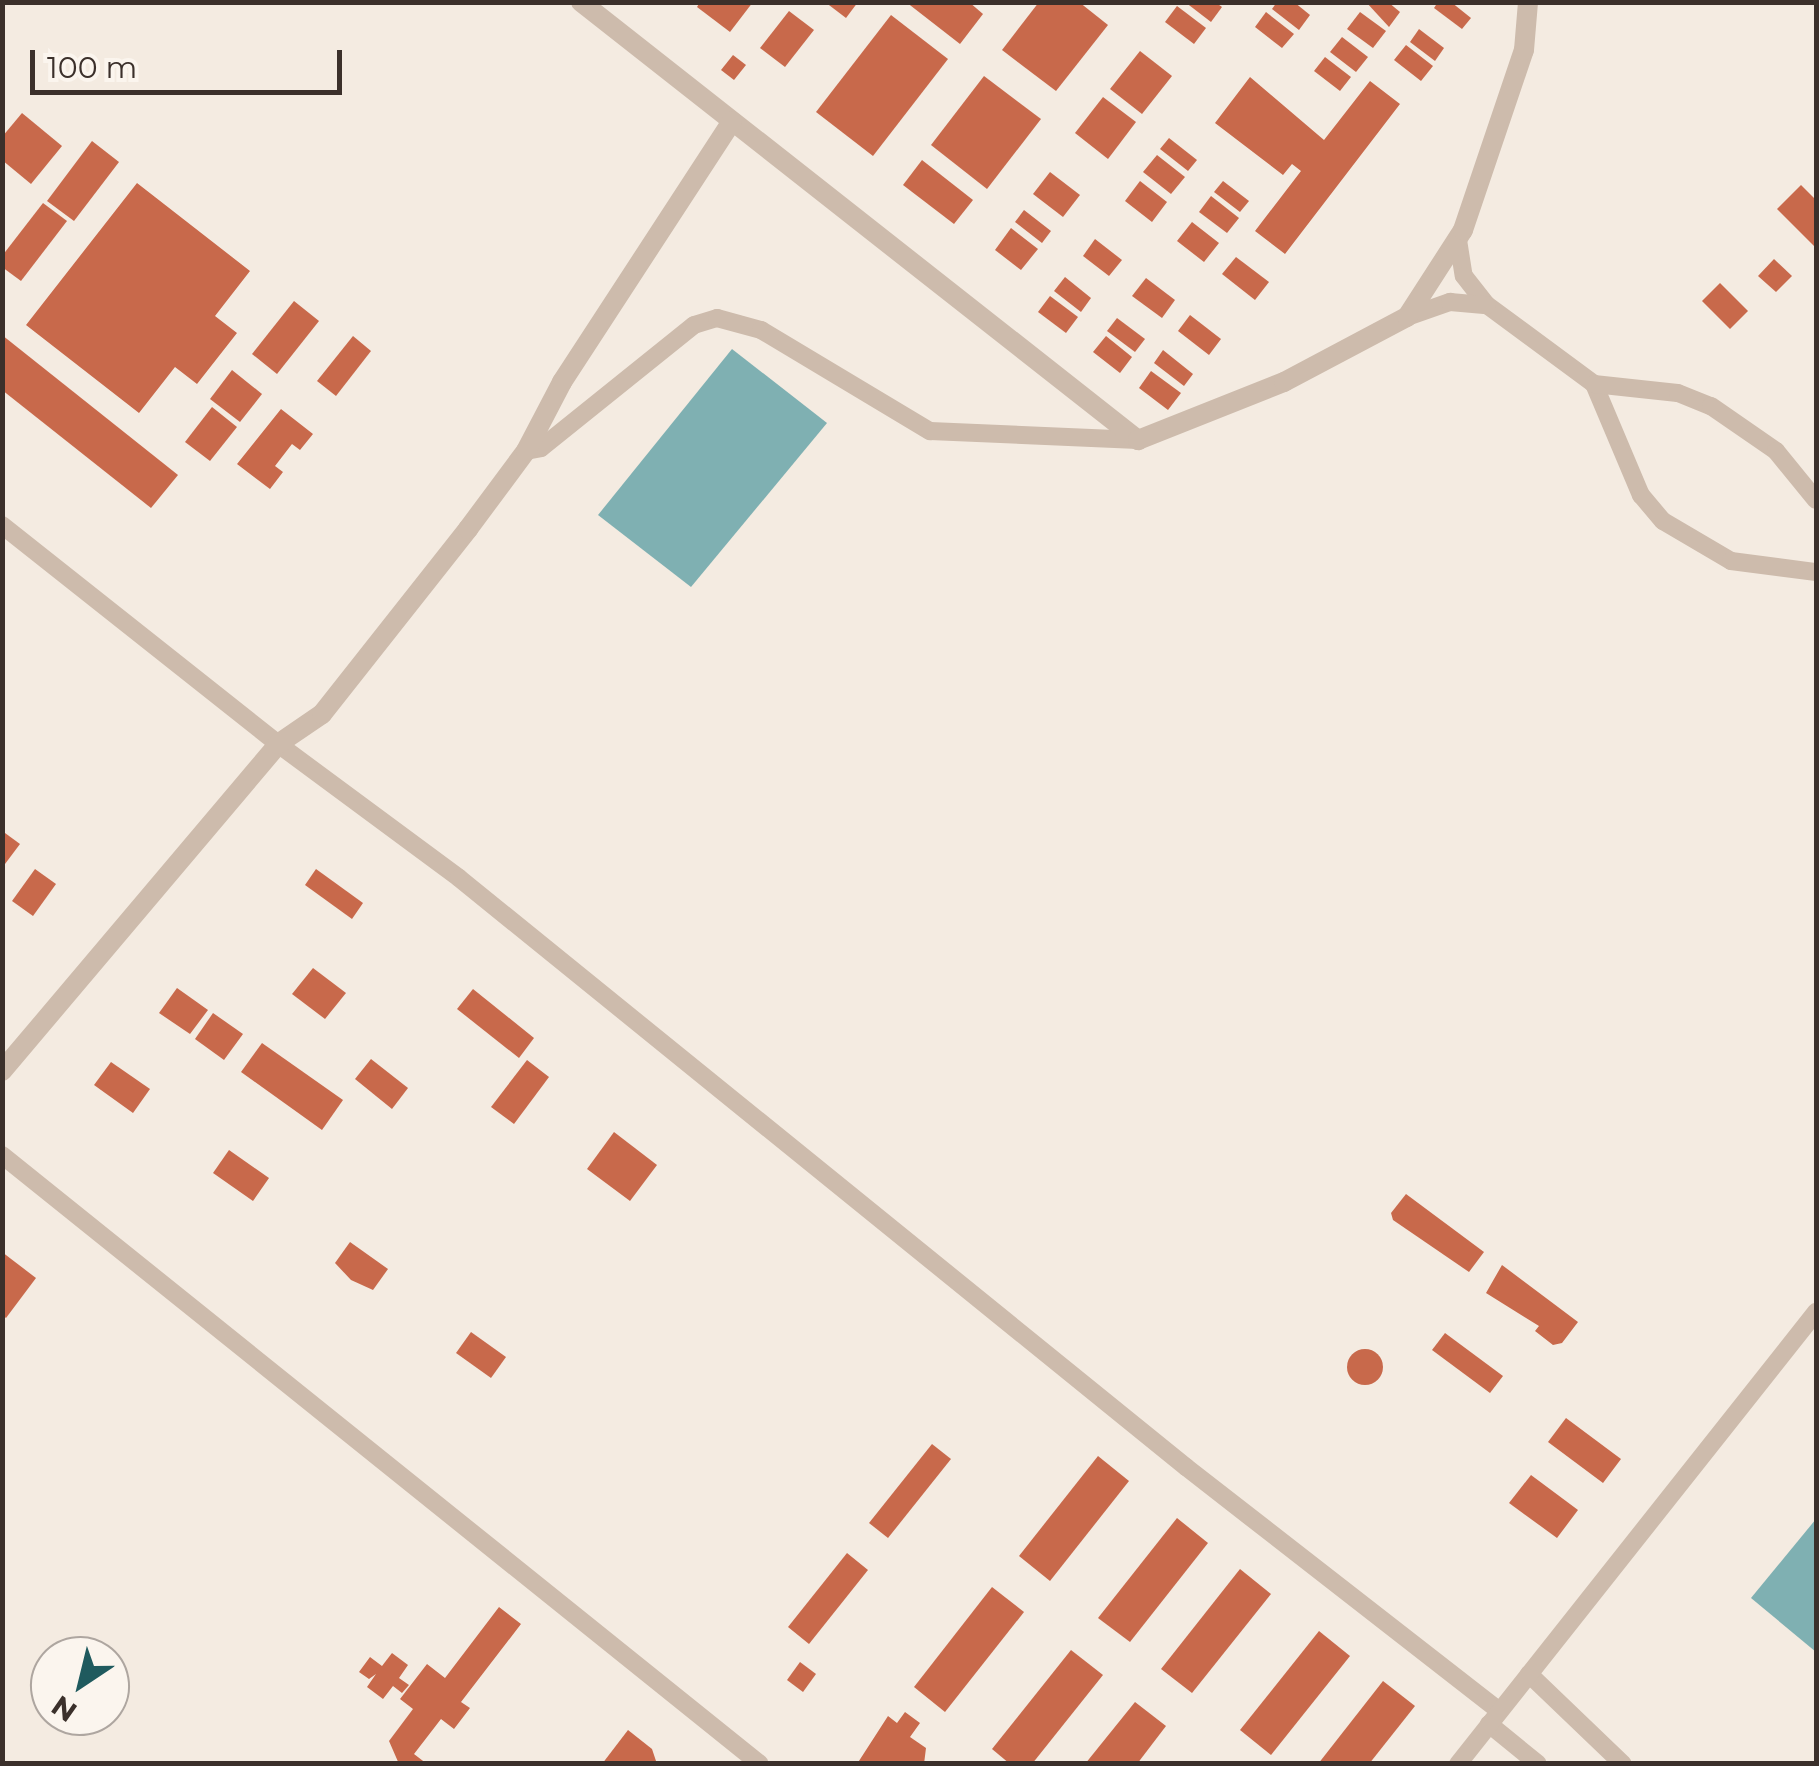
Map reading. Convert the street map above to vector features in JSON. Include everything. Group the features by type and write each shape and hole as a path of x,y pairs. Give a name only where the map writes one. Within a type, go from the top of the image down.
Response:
{"street":[{"path":"581,2 1138,440"},
{"path":"1408,317 1458,240 1524,50 1528,2"},
{"path":"2,1070 278,744 322,714 526,451 562,382 732,121"},
{"path":"1458,240 1464,276 1487,306 1594,384 1678,393 1711,406 1776,452 1816,500"},
{"path":"526,451 541,448 694,325 717,318 761,330 930,431 1138,440 1284,382 1408,317 1450,302 1487,306"},
{"path":"1594,384 1641,496 1663,520 1731,562 1816,572"},
{"path":"2,525 278,744 459,878 1494,1718 1538,1764"},
{"path":"2,1155 760,1764"},
{"path":"1458,1764 1816,1312"},
{"path":"1528,1674 1623,1764"}],"water":[{"path":"732,349 827,423 691,587 598,515"},
{"path":"1816,1519 1816,1652 1751,1598"}],"building":[{"path":"700,2 753,2 730,32 697,7"},
{"path":"825,2 858,2 846,18"},
{"path":"906,2 969,2 983,14 960,44"},
{"path":"1039,2 1079,2 1108,25 1056,91 1002,50"},
{"path":"1185,2 1215,2 1222,7 1211,22"},
{"path":"1277,2 1294,2 1310,15 1299,30 1272,9"},
{"path":"1366,2 1388,2 1400,12 1389,27"},
{"path":"1438,2 1451,2 1471,18 1462,29 1434,8"},
{"path":"1177,6 1206,28 1194,44 1165,22"},
{"path":"789,11 814,30 785,67 760,48"},
{"path":"1266,12 1294,34 1282,48 1255,27"},
{"path":"1360,12 1386,31 1373,48 1347,29"},
{"path":"891,15 948,59 873,156 816,112"},
{"path":"1419,29 1444,48 1435,61 1410,42"},
{"path":"1342,37 1368,57 1356,72 1330,52"},
{"path":"1406,45 1433,66 1421,81 1394,60"},
{"path":"1140,51 1172,76 1142,114 1110,89"},
{"path":"733,55 746,65 734,80 721,70"},
{"path":"1325,57 1351,77 1340,91 1314,71"},
{"path":"984,76 1041,119 987,189 931,145"},
{"path":"1250,77 1324,140 1370,81 1400,104 1285,254 1255,231 1301,171 1292,164 1283,175 1215,123"},
{"path":"1103,97 1136,122 1108,159 1075,133"},
{"path":"22,113 62,146 31,184 2,160 2,137"},
{"path":"1169,138 1197,160 1188,171 1160,149"},
{"path":"92,141 119,162 74,221 47,201"},
{"path":"1157,155 1185,177 1171,194 1143,172"},
{"path":"922,160 973,200 954,224 903,185"},
{"path":"1050,172 1080,195 1063,217 1033,194"},
{"path":"1140,181 1167,202 1152,222 1125,201"},
{"path":"1223,181 1249,201 1240,212 1214,192"},
{"path":"137,183 250,271 215,316 237,333 197,384 175,367 139,413 26,325"},
{"path":"1801,185 1816,200 1816,248 1777,209"},
{"path":"1211,196 1239,218 1227,233 1199,212"},
{"path":"43,203 67,221 21,281 2,267 2,256"},
{"path":"1024,210 1051,231 1042,243 1015,222"},
{"path":"1192,222 1219,243 1204,262 1177,241"},
{"path":"1011,228 1038,249 1021,270 995,250"},
{"path":"1095,239 1122,260 1109,276 1083,256"},
{"path":"1236,257 1269,282 1255,300 1222,274"},
{"path":"1774,259 1792,276 1776,292 1758,276"},
{"path":"1065,277 1091,298 1081,312 1054,291"},
{"path":"1146,278 1175,300 1162,318 1132,296"},
{"path":"1720,283 1748,311 1730,329 1702,301"},
{"path":"1050,296 1078,317 1066,333 1038,312"},
{"path":"294,301 319,321 277,374 252,354"},
{"path":"1190,315 1221,339 1209,355 1178,331"},
{"path":"1117,318 1145,339 1135,352 1107,331"},
{"path":"2,335 178,475 151,508 2,390"},
{"path":"353,336 371,351 336,396 317,381"},
{"path":"1106,336 1132,357 1120,373 1093,352"},
{"path":"1163,350 1193,374 1184,386 1154,363"},
{"path":"232,370 262,394 240,422 210,399"},
{"path":"1151,371 1181,393 1168,410 1139,388"},
{"path":"212,407 237,427 210,461 185,442"},
{"path":"281,409 313,434 300,450 292,444 275,466 283,472 270,489 237,464"},
{"path":"5,833 20,844 2,868 2,836"},
{"path":"35,869 56,884 33,916 12,901"},
{"path":"316,869 363,903 352,919 305,885"},
{"path":"313,968 346,993 325,1019 292,994"},
{"path":"177,988 208,1010 190,1034 159,1013"},
{"path":"473,989 534,1038 519,1058 457,1009"},
{"path":"213,1013 243,1034 224,1060 195,1039"},
{"path":"262,1043 343,1100 322,1130 241,1072"},
{"path":"371,1059 408,1088 392,1109 355,1079"},
{"path":"527,1060 549,1077 514,1124 491,1107"},
{"path":"111,1062 150,1089 133,1113 94,1085"},
{"path":"614,1132 657,1165 630,1201 587,1169"},
{"path":"229,1150 269,1178 253,1201 213,1173"},
{"path":"1406,1194 1484,1252 1469,1272 1393,1220 1391,1213"},
{"path":"350,1242 388,1269 373,1290 351,1280 335,1263"},
{"path":"2,1252 36,1278 6,1318 2,1315"},
{"path":"1502,1265 1578,1322 1562,1343 1553,1345 1535,1331 1539,1326 1486,1293"},
{"path":"471,1332 506,1357 491,1378 456,1353"},
{"path":"1445,1333 1503,1376 1490,1393 1432,1350"},
{"path":"1365,1349 1378,1354 1383,1367 1378,1380 1365,1385 1352,1380 1347,1367 1352,1354"},
{"path":"1566,1418 1621,1459 1603,1483 1548,1442"},
{"path":"932,1444 951,1459 888,1538 869,1523"},
{"path":"1098,1456 1129,1481 1050,1581 1019,1556"},
{"path":"1531,1475 1578,1510 1557,1538 1509,1503"},
{"path":"1177,1518 1208,1543 1130,1642 1098,1618"},
{"path":"847,1553 868,1570 809,1644 788,1627"},
{"path":"1240,1569 1271,1594 1192,1693 1161,1669"},
{"path":"992,1587 1024,1612 945,1712 914,1687"},
{"path":"499,1607 521,1624 461,1702 470,1708 454,1729 441,1719 414,1754 427,1764 399,1764 389,1741 413,1709 400,1699 427,1664 445,1678"},
{"path":"1319,1631 1350,1656 1271,1755 1240,1730"},
{"path":"1071,1650 1103,1675 1032,1764 1010,1764 992,1749"},
{"path":"392,1653 408,1665 399,1678 409,1685 402,1693 393,1686 383,1699 367,1687 376,1674 369,1679 359,1672 370,1657 382,1666"},
{"path":"800,1662 816,1674 803,1692 787,1680"},
{"path":"1383,1681 1415,1706 1369,1764 1318,1764"},
{"path":"1135,1702 1166,1726 1137,1764 1085,1764"},
{"path":"905,1712 920,1723 910,1737 926,1748 924,1764 857,1764 888,1716 897,1723"},
{"path":"628,1730 652,1749 657,1764 602,1764"}]}
